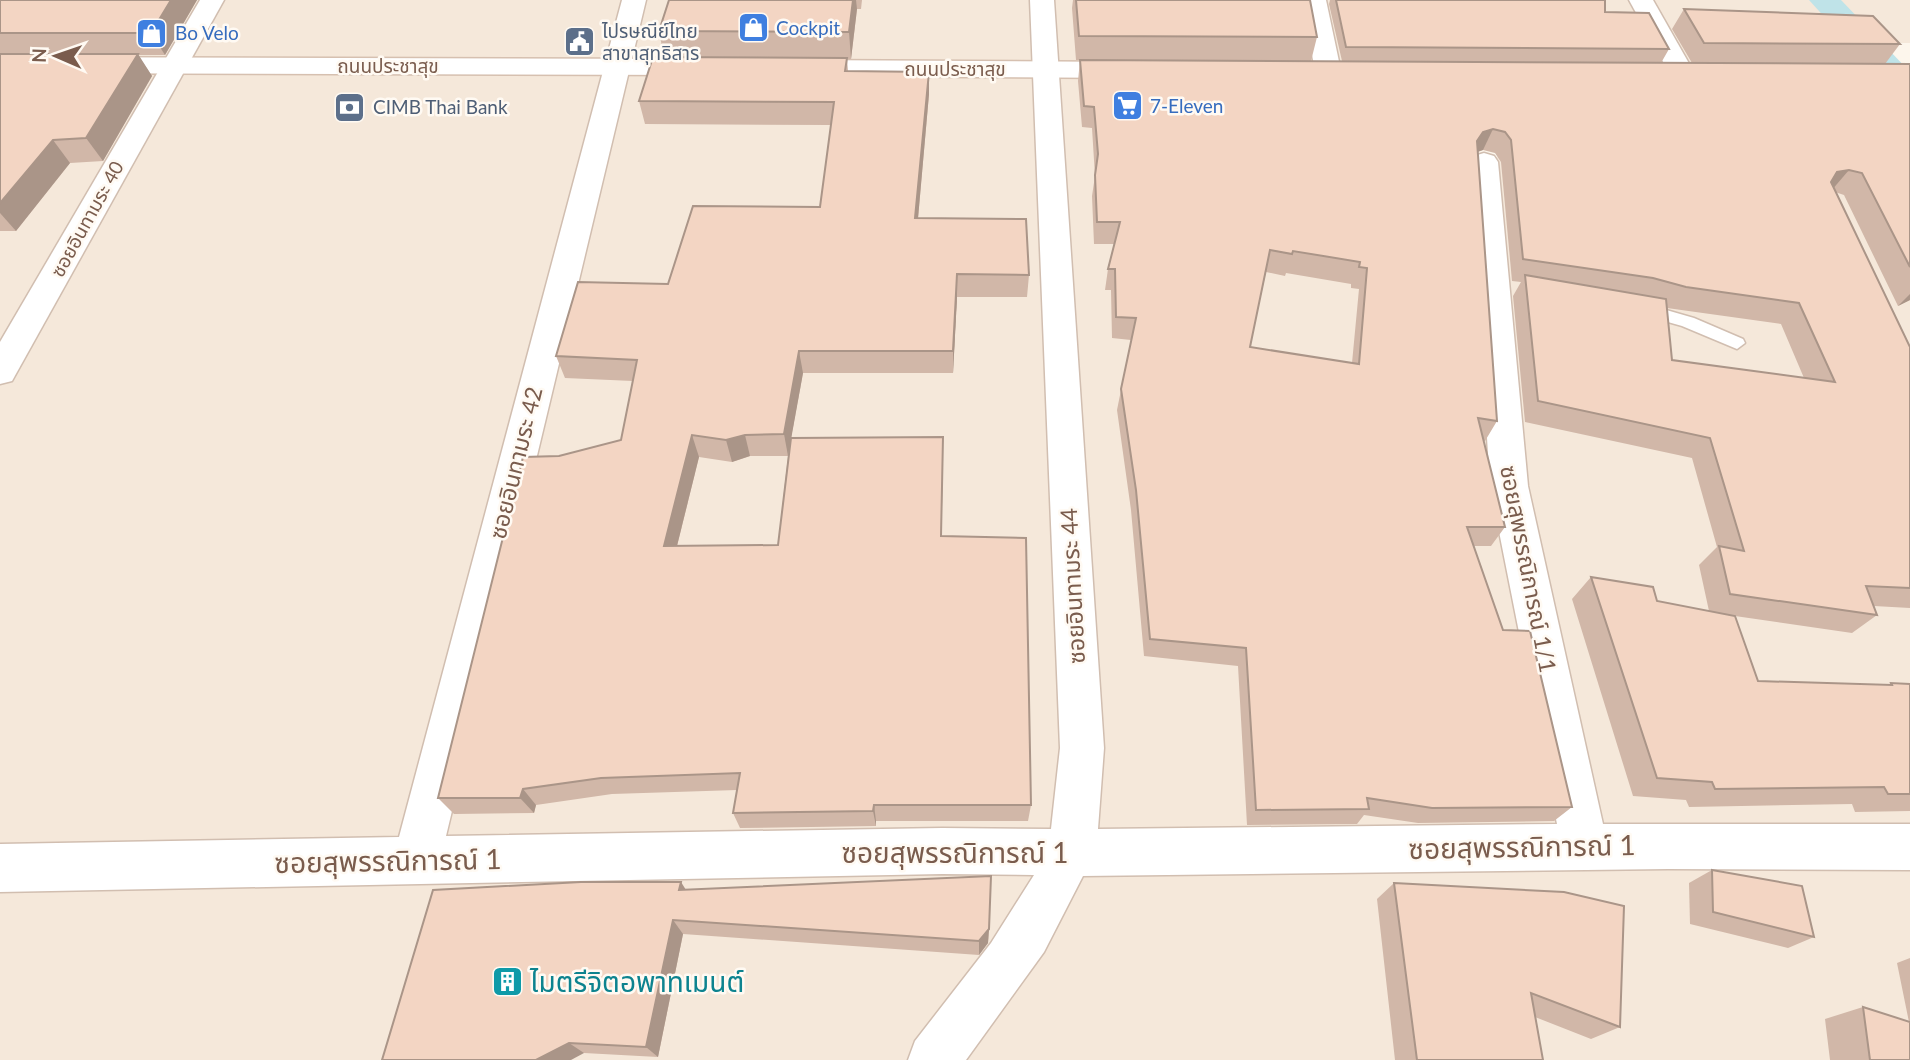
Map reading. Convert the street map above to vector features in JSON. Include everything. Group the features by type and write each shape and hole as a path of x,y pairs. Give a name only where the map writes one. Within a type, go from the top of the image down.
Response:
{"street":[{"name":"ซอยอินทามระ 40","path":"0,372 212,0"},
{"name":"ซอยอินทามระ 42","path":"417,860 634,0"},
{"name":"ซอยอินทามระ 44","path":"934,1060 1043,910 1068,853 1080,800 1082,748 1042,0"},
{"path":"1314,0 1328,71"},
{"path":"1641,0 1682,74"},
{"name":"ถนนประชาสุข","path":"0,65 726,67"},
{"name":"ถนนประชาสุข","path":"768,68 1152,70"},
{"path":"1300,71 1355,71"},
{"path":"1655,74 1708,74"},
{"name":"ซอยสุพรรณิการณ์ 1/1","path":"1484,162 1501,287 1509,485 1585,847"},
{"name":"ซอยสุพรรณิการณ์ 1","path":"0,868 942,851 1068,853 1712,844 1910,847"}],"lane":[{"path":"1624,306 1688,322 1737,342"}],"shaded area":[{"path":"0,0 1815,0 1910,101 1389,128 1468,152 1577,171 1910,194 1910,1060 0,1060"},
{"path":"1839,0 1910,0 1910,43 1879,43"}],"building":[{"path":"0,0 171,0 151,33 0,33"},
{"path":"669,0 853,0 849,32 659,31"},
{"path":"1076,0 1310,0 1317,37 1079,36"},
{"path":"1336,0 1605,0 1605,12 1649,13 1669,49 1346,47"},
{"path":"1684,9 1873,16 1900,44 1704,43"},
{"path":"0,54 138,54 86,138 53,140 0,203"},
{"path":"653,57 847,58 845,71 929,72 915,218 1026,219 1029,275 957,274 953,351 799,351 784,434 745,435 726,440 692,435 664,546 778,545 791,438 943,437 941,536 1026,538 1031,805 874,805 873,811 733,813 740,773 601,778 523,789 520,798 438,798 523,457 559,456 621,440 637,360 556,356 578,282 668,284 693,206 820,207 834,102 639,101"},
{"path":"1080,60 1910,64 1910,267 1862,173 1849,170 1837,172 1831,182 1910,347 1910,588 1866,586 1877,615 1730,594 1719,546 1744,551 1710,438 1538,401 1525,275 1666,299 1672,360 1835,382 1799,303 1523,259 1511,140 1505,132 1493,129 1483,132 1477,141 1497,421 1478,418 1505,527 1467,527 1503,630 1530,631 1572,807 1432,808 1367,798 1369,809 1256,810 1246,648 1150,639 1136,490 1121,389 1136,318 1116,317 1115,269 1108,269 1120,222 1097,222 1095,175 1098,154 1094,107 1084,106","holes":["1270,250 1292,254 1293,251 1360,262 1359,267 1367,268 1359,364 1250,347"]},
{"path":"1591,577 1653,587 1657,601 1735,616 1758,681 1910,684 1910,794 1888,794 1884,787 1715,789 1712,782 1657,778"},
{"path":"1712,870 1802,886 1814,937 1713,912"},
{"path":"991,876 989,929 979,941 673,920 646,1047 569,1043 536,1060 382,1060 433,890 581,882 681,882 679,890"},
{"path":"1394,883 1564,892 1624,906 1620,1027 1531,993 1543,1060 1417,1060"},
{"path":"1863,1007 1910,1022 1910,1060 1870,1060"}],"waterway":[{"path":"1824,0 1910,91"}],"place":[{"name":"Cockpit","path":"753,28"},
{"name":"Bo Velo","path":"152,33"},
{"name":"ไปรษณีย์ไทย สาขาสุทธิสาร","path":"579,42"},
{"name":"7-Eleven","path":"1127,106"},
{"name":"CIMB Thai Bank","path":"350,107"},
{"name":"ไมตรีจิตอพาทเมนต์","path":"507,982"}]}
